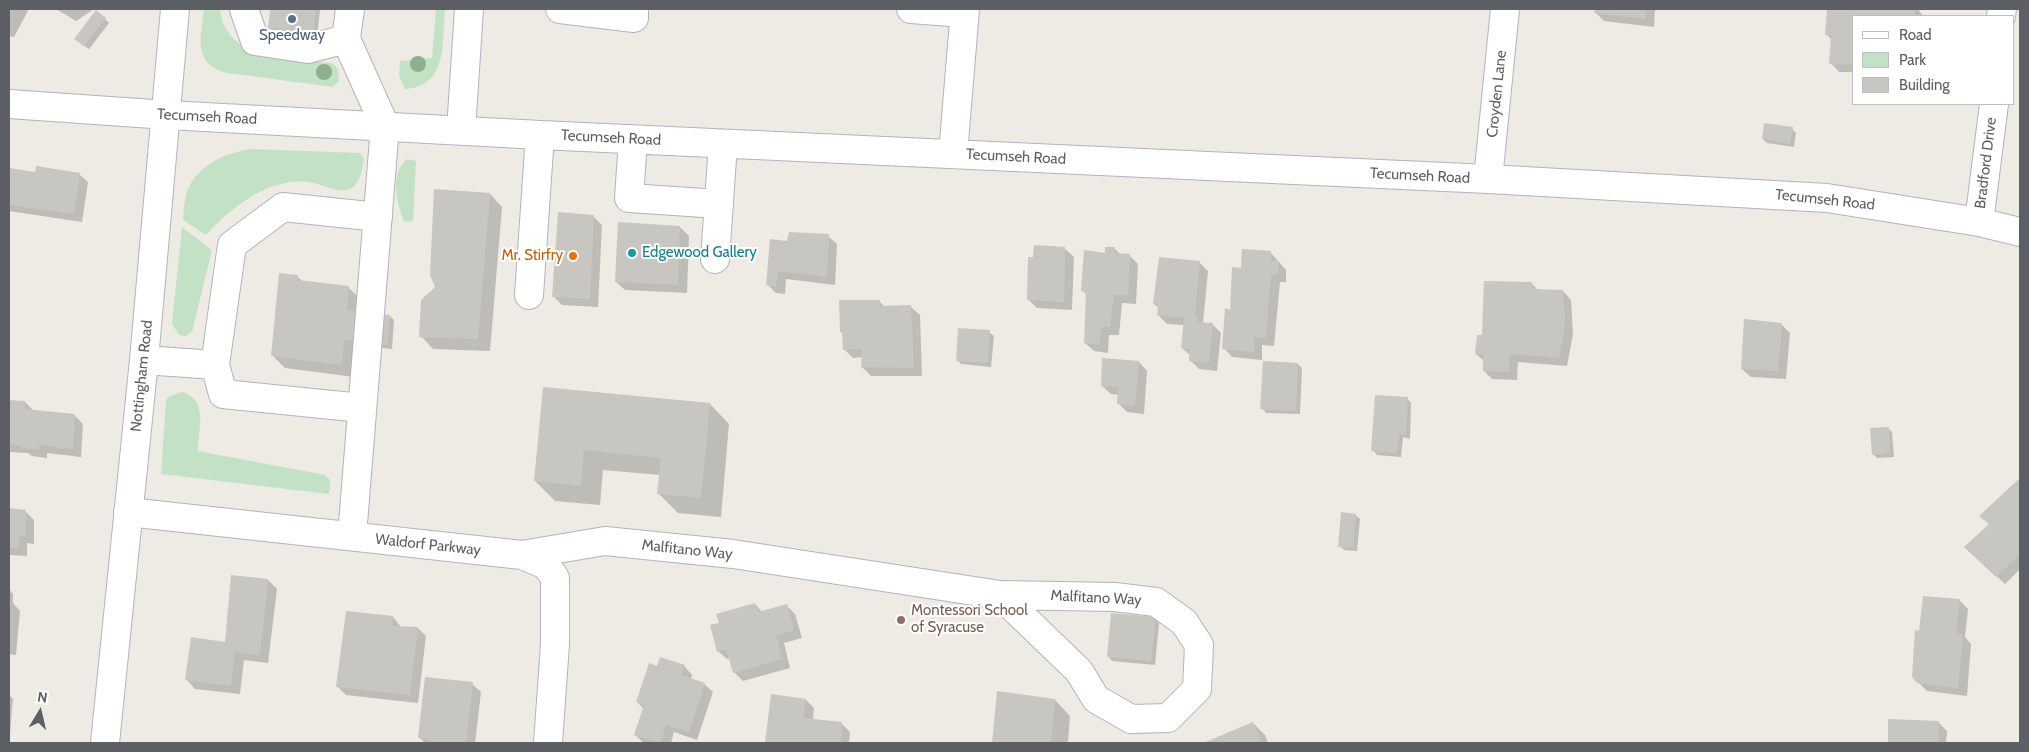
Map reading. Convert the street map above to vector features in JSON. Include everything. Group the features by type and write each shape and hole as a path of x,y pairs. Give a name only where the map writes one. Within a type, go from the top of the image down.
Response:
{"street":[{"name":"Nottingham Road","path":"105,743 144,360 176,9"},
{"path":"244,9 255,42 308,49 346,39"},
{"path":"350,9 346,39 385,126 352,536"},
{"path":"462,130 469,9"},
{"path":"560,9 634,18 634,9"},
{"path":"910,9 964,11 953,154"},
{"name":"Croyden Lane","path":"1488,179 1505,9"},
{"name":"Tecumseh Road","path":"9,104 167,115 633,140 1488,179 1827,198 1979,222 2020,232"},
{"name":"Bradford Drive","path":"1979,222 1994,105"},
{"path":"529,295 540,135"},
{"path":"633,140 629,198 719,204"},
{"path":"715,259 723,144"},
{"path":"362,408 223,394 215,365 232,245 283,207 378,217"},
{"path":"144,360 215,365"},
{"name":"Waldorf Parkway","path":"128,512 522,555 546,565 555,578 555,644 548,743"},
{"name":"Malfitano Way","path":"522,555 605,541 733,554 1000,596 1115,597 1156,602 1184,622 1199,645 1196,689 1168,718 1131,719 1096,699 1080,671 1000,596"}],"green space":[{"path":"204,9 220,9 225,27 234,40 248,49 263,55 281,58 332,63 338,69 339,81 333,87 228,73 217,69 209,64 201,49"},
{"path":"436,9 445,9 442,48 436,71 429,80 419,86 405,89 399,76 400,61 432,58"},
{"path":"251,149 360,153 364,159 359,180 350,189 336,190 313,183 298,182 268,188 240,204 206,235 183,220 188,189 199,173 214,161 232,153"},
{"path":"407,159 416,161 413,221 404,222 397,198 396,181 401,165"},
{"path":"182,227 212,250 192,332 186,336 179,335 172,324"},
{"path":"182,392 196,401 199,408 198,451 325,475 330,480 329,494 161,474 166,400 170,396"}],"building":[{"name":"Speedway","path":"270,9 316,9 313,35 268,29"},
{"path":"1595,9 1646,9 1646,19 1594,13"},
{"path":"1827,9 1915,9 1915,15 1852,15 1852,65 1829,64 1831,35 1825,35"},
{"path":"96,10 106,18 84,46 74,39"},
{"path":"1764,123 1793,127 1790,144 1762,139"},
{"path":"36,166 80,173 74,214 9,205 9,168 35,172"},
{"path":"434,189 490,193 478,339 419,337 421,300 435,287 430,275"},
{"name":"Mr. Stirfry","path":"558,212 594,215 590,299 552,297"},
{"path":"618,222 680,226 678,285 615,282"},
{"path":"789,232 829,234 827,277 778,271 776,287 766,285 770,239 787,241"},
{"path":"1034,245 1065,247 1064,302 1027,300 1028,257 1033,257"},
{"path":"1105,247 1115,247 1114,253 1130,254 1128,295 1114,295 1110,327 1101,327 1099,345 1084,343 1086,292 1081,291 1084,250 1105,253"},
{"path":"1242,249 1271,251 1271,261 1278,260 1278,274 1271,274 1266,338 1254,337 1254,352 1222,349 1225,308 1230,310 1232,267 1241,268"},
{"path":"1159,257 1200,261 1195,315 1198,316 1197,322 1213,323 1209,363 1189,361 1190,349 1181,348 1184,318 1157,315 1158,304 1153,304"},
{"path":"279,273 298,275 298,280 349,286 347,310 390,315 388,345 344,340 342,365 271,356"},
{"path":"1484,281 1532,282 1532,289 1563,290 1565,324 1559,358 1510,354 1509,372 1483,371 1483,354 1475,354 1477,335 1482,335"},
{"path":"839,300 880,300 880,306 911,305 914,368 861,367 862,349 843,350 842,333 840,332"},
{"path":"1744,319 1782,323 1778,371 1741,369"},
{"path":"958,328 990,330 988,363 956,361"},
{"path":"1102,358 1139,361 1135,406 1117,404 1118,387 1101,386"},
{"path":"1263,361 1298,363 1296,411 1260,409"},
{"path":"543,387 710,403 701,498 657,494 661,458 584,450 581,486 534,481"},
{"path":"1375,395 1408,397 1406,435 1399,434 1397,453 1371,451"},
{"path":"9,400 25,401 25,409 75,414 73,449 39,445 38,450 9,444"},
{"path":"1889,427 1890,453 1872,455 1870,428"},
{"path":"2020,478 2020,554 1996,577 1964,547 1989,524 1979,516"},
{"path":"9,508 26,510 26,536 19,535 19,548 9,548"},
{"path":"1341,512 1356,514 1353,548 1338,547"},
{"path":"231,575 268,579 260,655 235,652 231,686 185,680 191,637 225,642"},
{"path":"1923,596 1960,599 1956,633 1963,634 1958,688 1917,683 1912,677 1915,630 1919,631"},
{"path":"755,603 758,612 787,604 794,630 776,635 782,659 733,673 726,649 717,652 710,625 719,623 716,614"},
{"path":"346,611 393,616 392,626 418,627 410,695 336,687"},
{"path":"1111,613 1156,617 1151,661 1107,657"},
{"path":"660,657 685,665 681,675 705,683 689,732 666,725 660,743 658,743 634,735 644,705 636,702 649,663 657,666"},
{"path":"425,677 473,682 466,743 430,743 430,740 418,738"},
{"path":"997,691 1055,699 1051,743 992,743"},
{"path":"771,694 806,699 804,718 842,722 841,743 765,743"},
{"path":"1888,719 1939,721 1938,743 1888,743"},
{"path":"1253,722 1262,743 1203,743"}],"place":[{"name":"Speedway","path":"292,19"},
{"name":"Edgewood Gallery","path":"632,253"},
{"name":"Mr. Stirfry","path":"573,256"},
{"name":"Montessori School of Syracuse","path":"901,620"}]}
